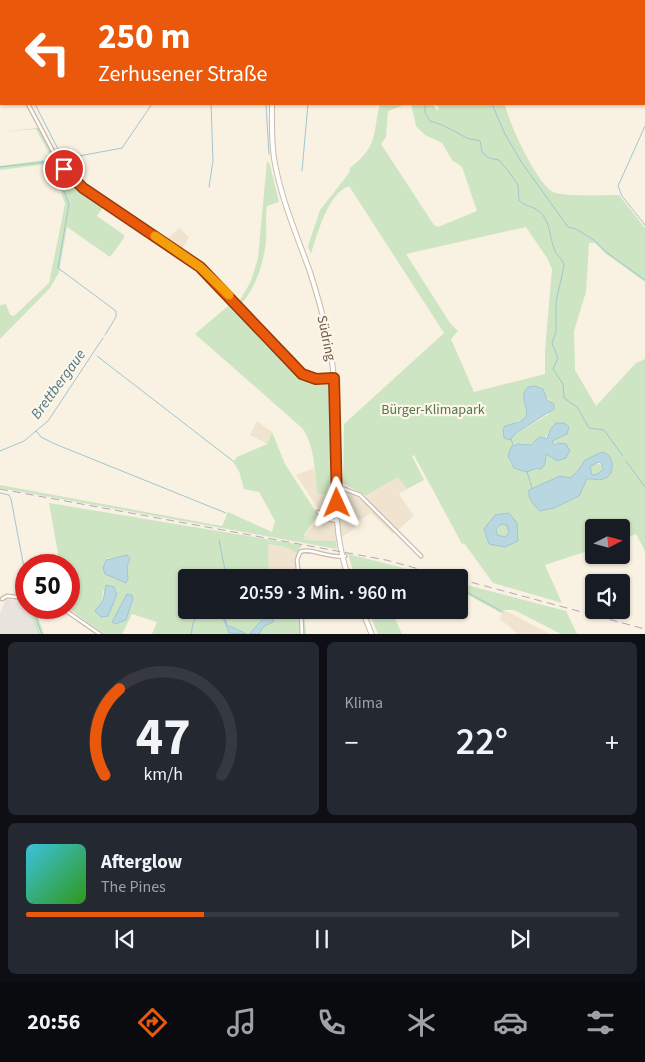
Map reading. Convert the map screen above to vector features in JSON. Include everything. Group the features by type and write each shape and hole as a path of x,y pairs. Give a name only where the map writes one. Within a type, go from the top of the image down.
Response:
{"main road":[{"name":"Südring","path":"272,105 272,144 277,175 317,296 334,378 337,521 347,569"},
{"path":"366,619 372,634"}],"street":[{"path":"29,105 57,159 75,181 200,267 302,374 316,379 334,378"},
{"path":"337,486 360,496 421,556"},
{"path":"318,512 328,519 337,521"},
{"path":"298,569 297,560 300,552 309,550 329,557 343,556"},
{"path":"0,603 1,598 15,596"},
{"path":"78,619 101,634"},
{"path":"301,619 302,634"}],"shaded area":[{"path":"179,228 189,237 181,251 166,240"},
{"path":"257,421 272,432 267,444 250,435"},
{"path":"314,468 317,493 334,497 342,491 351,493 361,500 399,476 407,489 399,494 414,516 393,534 371,513 358,521 359,524 336,541 305,540 304,536 321,513 296,475"},
{"path":"268,544 285,547 297,553 296,569 269,569"},
{"path":"6,599 15,601 15,619 32,619 38,634 0,634 0,613"},
{"path":"504,610 550,634 518,634 500,619"}],"green space":[{"name":"Bürger-Klimapark","path":"380,105 403,105 388,111 386,137 381,144 434,225 438,227 477,211 462,167 452,160 442,143 425,135 416,126 411,105 434,105 437,111 439,108 437,105 505,105 524,152 546,187 558,194 566,195 619,195 645,228 645,282 605,253 595,243 589,243 586,292 574,331 575,370 596,406 636,363 645,359 645,551 636,534 630,536 630,519 585,519 585,552 545,565 562,603 493,583 464,543 462,544 414,455 412,456 424,480 407,489 398,477 366,496 343,483 344,424 444,333 349,186 335,197 329,206 311,254 308,246 320,210 349,173 350,168 366,153 373,139","holes":["526,227 547,258 552,269 545,350 545,374 474,392 451,339 458,331 450,323 406,254","546,398 550,400 549,414 512,436 503,436 503,429 526,417 527,409 524,403","550,429 564,436 553,439 552,443 558,443 570,453 566,458 555,460 546,454 545,462 539,470 512,466 508,456 518,444 531,445 539,437 545,440","602,452 604,479 587,479 579,496 564,503 534,505 528,494 529,490 555,480 570,478 578,471 585,460"]},
{"path":"39,128 62,169 56,163 0,170 0,166 52,159 36,129 0,132"},
{"path":"267,161 270,165 279,202 267,206 266,242 263,259 255,283 241,304 239,302 251,281 258,258"},
{"path":"62,173 104,206 97,216 124,235 124,238 110,257 67,227 59,272 50,288 0,339 0,305 6,304 10,315 14,316 49,283 65,204 57,180"},
{"path":"228,306 241,318 243,317 302,378 316,384 329,385 334,497 317,493 312,451 302,428 195,334"},
{"path":"272,432 285,464 318,515 304,535 305,540 336,541 337,549 0,488 0,485 222,526 228,512 272,532 275,521 259,492 244,489 239,471 233,462 237,457 267,444"},
{"path":"594,463 598,463 602,469 598,475 594,475 590,471 590,467"},
{"path":"49,503 302,545 297,553 285,547 268,544 269,569 178,569 178,619 305,619 306,634 152,634 157,622 132,614 122,634 104,634 80,617 80,554 58,554","holes":["122,557 130,561 127,566 128,579 104,571 105,561 108,558","114,587 117,592 102,604 103,591","126,598 132,605 128,611 127,618 115,624 112,622"]},
{"path":"348,554 407,569 353,569"},
{"path":"468,585 566,611 577,634 561,634 514,610 504,610 503,614 468,595"},
{"path":"32,619 39,619 44,634 38,634"},
{"path":"372,619 395,619 402,634 378,634"}],"water":[{"path":"535,386 543,389 547,400 554,404 554,409 516,433 510,440 504,438 503,429 505,426 519,422 526,417 525,391 528,387"},
{"path":"556,423 564,423 569,427 567,434 552,441 554,445 558,443 566,444 570,451 566,458 557,461 546,454 545,464 541,469 527,472 514,468 508,456 511,447 518,444 531,445 539,437 547,439 550,430"},
{"path":"602,452 609,457 612,470 607,477 601,480 587,479 579,496 554,508 540,511 533,504 529,490 560,476 570,478 578,471 585,460","holes":["598,462 601,463 603,469 598,474 592,475 590,467"]},
{"path":"509,513 517,523 518,541 505,547 489,544 484,529 495,515","holes":["501,524 507,525 509,533 505,537 497,535 496,529"]},
{"path":"127,555 130,559 127,566 128,579 126,583 105,574 103,568 106,560"},
{"path":"106,585 114,587 117,594 108,616 101,617 95,611 103,601"},
{"path":"127,594 132,595 133,599 126,620 115,624 112,622"},
{"path":"224,619 225,619 227,625 247,634 229,633"},
{"path":"263,619 273,619 273,622 264,626 259,634 249,634"}],"waterway":[{"name":"Brettbergaue","path":"36,105 63,159 122,148 151,105"},
{"path":"209,187 213,161 211,105"},
{"path":"266,105 269,154"},
{"path":"302,171 308,105"},
{"path":"425,105 425,113 430,121 467,138 480,141 482,152 489,158 499,160 518,185 519,200 538,210 546,220 554,249 564,266 556,302 556,332 552,343 558,358 553,369 563,384 564,398 577,407 589,428 604,430 623,456"},
{"path":"492,105 505,134 522,163 568,227 576,229 594,240 606,252 645,280"},
{"path":"645,126 618,186 622,196 645,225"},
{"path":"0,167 54,161"},
{"name":"Brettbergaue","path":"59,179 69,204 58,268 116,311 116,317 105,335"},
{"name":"Brettbergaue","path":"0,451 24,441 48,421 103,338"},
{"path":"97,356 233,461"},
{"path":"36,431 41,437 55,444 226,513"},
{"path":"511,439 513,445"},
{"path":"626,461 645,487"},
{"path":"527,472 532,488"},
{"name":"Brettbergaue","path":"0,493 9,495 11,499 21,554"},
{"path":"219,540 225,569"},
{"path":"468,593 501,611"},
{"name":"Brettbergaue","path":"37,619 42,634"},
{"path":"191,634 195,619"}],"railway":[{"path":"0,489 386,560 419,569"},
{"path":"468,581 645,629"}],"slow traffic":[{"path":"155,236 200,267 229,295"}],"route":[{"path":"64,169 83,188 212,277 302,374 308,378 316,379 334,378 337,503"}]}
